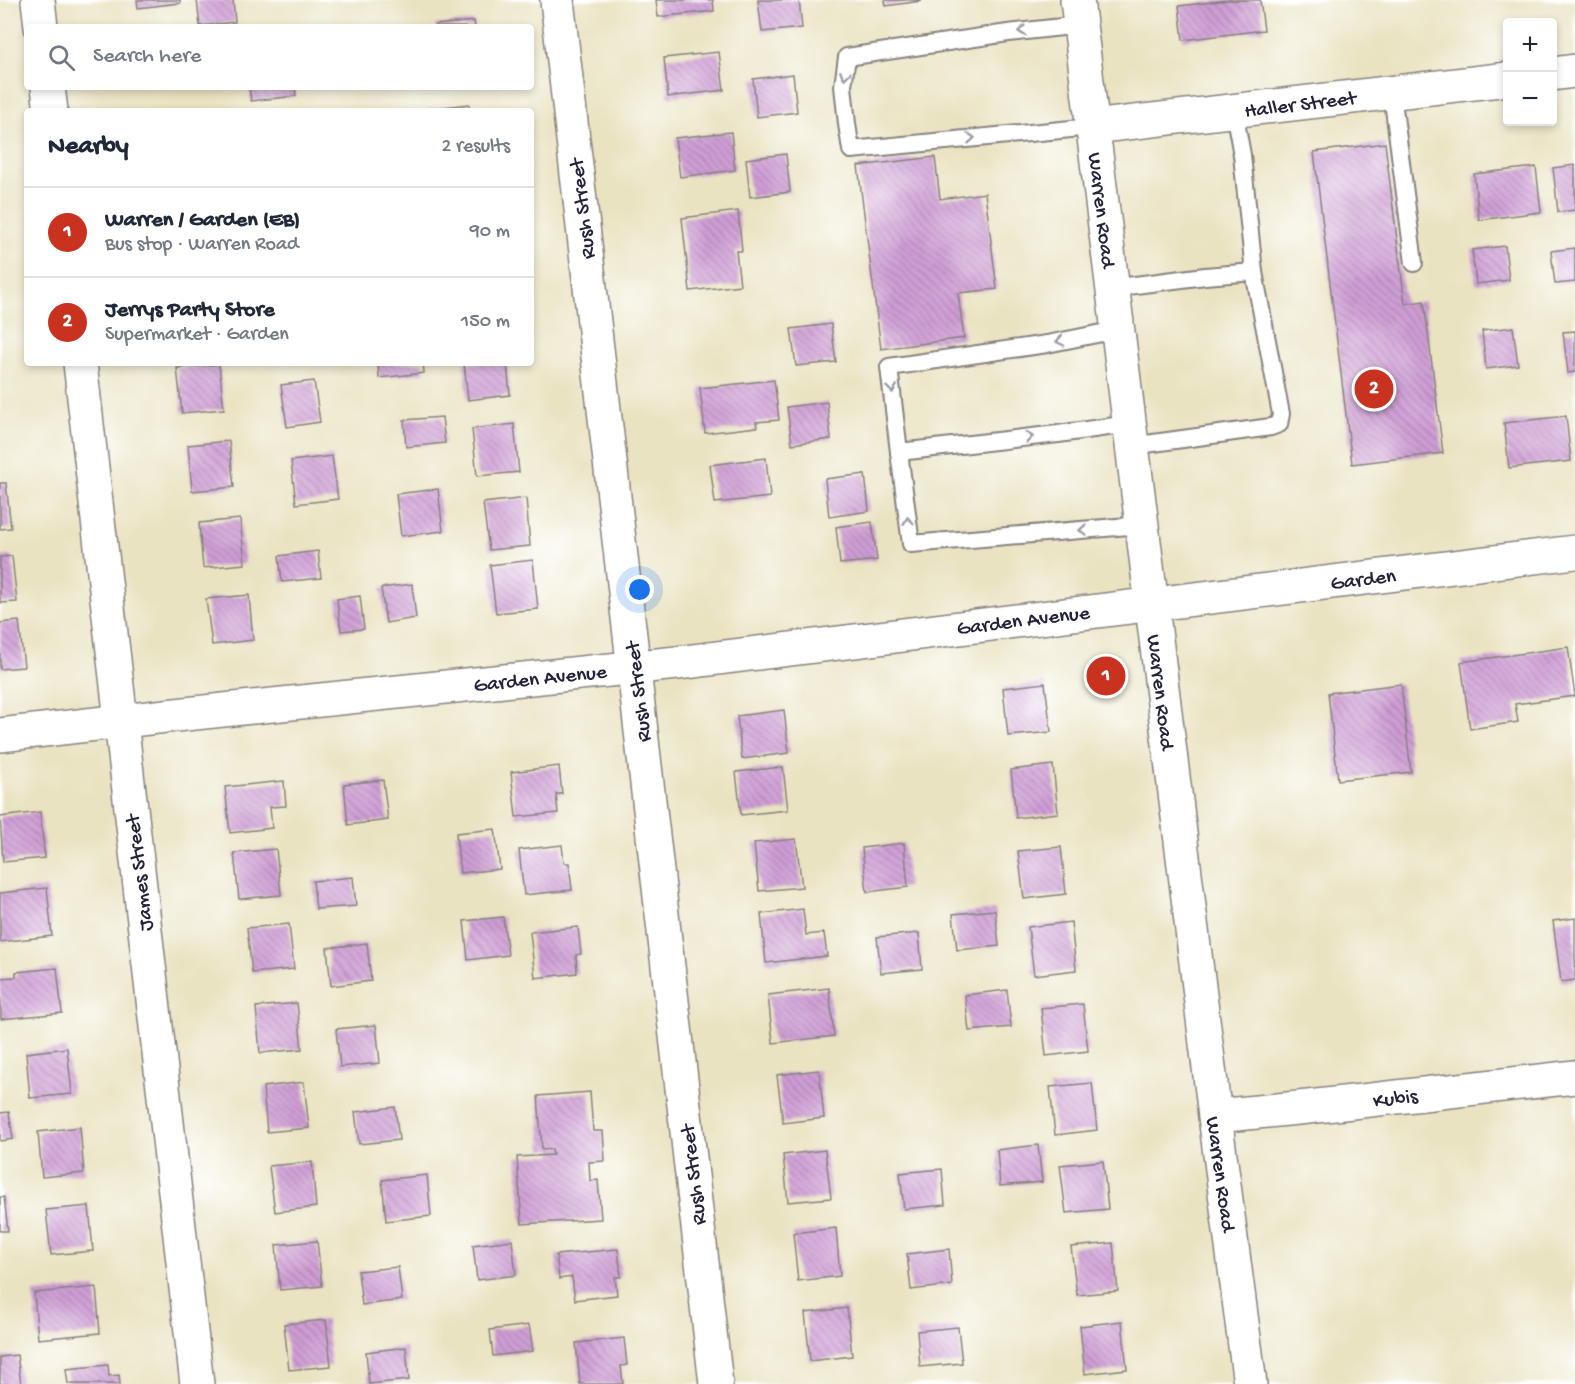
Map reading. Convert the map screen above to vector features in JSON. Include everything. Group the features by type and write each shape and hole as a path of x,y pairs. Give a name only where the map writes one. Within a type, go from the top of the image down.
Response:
{"street":[{"path":"38,0 41,24"},
{"name":"Rush Street","path":"557,0 716,1384"},
{"name":"Warren Road","path":"1078,13 1250,1384"},
{"path":"1557,73 1575,71"},
{"name":"Haller Street","path":"1092,127 1503,80"},
{"path":"48,90 51,108"},
{"name":"James Street","path":"80,366 197,1384"},
{"name":"Garden","path":"1151,604 1575,552"},
{"name":"Garden Avenue","path":"0,735 634,667 1151,604"},
{"name":"Kubis","path":"1215,1116 1575,1077"}],"lane":[{"path":"1078,13 1008,33 847,57 843,86 847,124 851,150 1092,127"},
{"path":"1392,93 1414,263"},
{"path":"899,452 1058,434 1130,435 1271,427 1279,424 1281,414 1254,272 1242,155 1234,111"},
{"path":"1112,288 1254,272"},
{"path":"1117,330 1047,344 889,367 899,452 911,544 1141,525"}],"building":[{"path":"137,0 180,0 180,3 138,8"},
{"path":"197,0 233,0 235,22 200,24"},
{"path":"656,0 713,0 714,11 658,17"},
{"path":"758,0 799,0 802,28 762,32"},
{"path":"885,0 921,0 921,1 886,6"},
{"path":"1228,0 1260,0 1264,30 1183,40 1179,6"},
{"path":"474,21 474,24 445,24"},
{"path":"719,52 724,90 668,97 664,58"},
{"path":"793,74 797,112 757,117 753,79"},
{"path":"249,90 295,90 296,96 251,101"},
{"path":"469,104 470,108 435,108"},
{"path":"731,132 735,170 680,177 675,138"},
{"path":"1385,143 1405,304 1424,301 1443,453 1352,464 1314,152"},
{"path":"786,154 790,192 750,197 746,159"},
{"path":"935,157 940,199 985,193 997,289 958,293 964,338 881,349 858,166"},
{"path":"1575,165 1575,210 1558,212 1553,168"},
{"path":"1536,167 1541,212 1479,220 1474,174"},
{"path":"738,211 742,251 736,251 740,285 690,291 682,218"},
{"path":"1505,246 1509,280 1476,284 1472,250"},
{"path":"1575,248 1575,282 1555,284 1551,251"},
{"path":"831,324 836,362 796,366 791,329"},
{"path":"1513,327 1518,365 1486,369 1482,331"},
{"path":"1575,331 1575,372 1568,373 1563,332"},
{"path":"219,366 224,409 182,413 177,368"},
{"path":"378,366 423,366 424,373 379,378"},
{"path":"464,366 507,366 510,395 468,400"},
{"path":"774,380 779,420 756,422 757,427 705,433 700,388"},
{"path":"314,381 320,422 287,427 281,385"},
{"path":"827,402 831,439 792,444 787,407"},
{"path":"1566,416 1571,461 1509,468 1504,423"},
{"path":"442,417 445,443 406,447 404,420"},
{"path":"514,424 519,472 477,476 472,429"},
{"path":"229,441 234,487 192,491 188,445"},
{"path":"332,456 338,499 296,504 291,461"},
{"path":"766,458 770,497 715,503 710,465"},
{"path":"865,474 869,511 829,517 825,479"},
{"path":"0,483 6,483 11,528 0,529"},
{"path":"438,489 443,531 401,536 396,494"},
{"path":"526,498 530,546 489,550 483,503"},
{"path":"240,519 245,564 203,568 199,523"},
{"path":"872,522 877,560 840,564 836,527"},
{"path":"318,551 321,578 282,582 279,556"},
{"path":"12,556 17,602 0,603 0,557"},
{"path":"533,560 538,609 496,613 490,565"},
{"path":"412,584 416,618 386,623 381,588"},
{"path":"249,595 253,640 212,645 206,599"},
{"path":"360,596 364,629 341,631 337,599"},
{"path":"19,621 24,667 0,669 0,623"},
{"path":"1568,647 1575,696 1515,704 1518,722 1470,729 1461,662"},
{"path":"1045,683 1051,732 1008,736 1003,688"},
{"path":"1401,684 1411,772 1338,780 1328,693"},
{"path":"784,710 789,753 742,759 737,716"},
{"path":"1053,765 1058,813 1016,818 1011,770"},
{"path":"559,766 562,794 556,794 558,813 516,817 511,772"},
{"path":"783,767 788,810 741,815 736,772"},
{"path":"383,780 388,820 348,825 344,784"},
{"path":"284,781 286,806 270,807 272,828 230,833 225,787"},
{"path":"40,812 45,858 3,862 0,817"},
{"path":"495,829 500,869 460,873 456,833"},
{"path":"796,839 802,887 759,891 754,843"},
{"path":"904,843 908,887 867,892 862,848"},
{"path":"562,845 564,863 569,863 572,890 524,895 519,850"},
{"path":"1061,847 1066,894 1024,899 1018,851"},
{"path":"276,849 281,895 239,899 234,853"},
{"path":"353,877 356,906 316,909 313,881"},
{"path":"47,888 52,936 0,942 0,893"},
{"path":"803,909 806,935 824,933 827,956 766,963 761,914"},
{"path":"995,910 999,946 957,950 953,914"},
{"path":"503,917 508,955 468,960 464,921"},
{"path":"1575,918 1575,980 1561,982 1553,921"},
{"path":"1071,922 1076,970 1034,975 1028,927"},
{"path":"289,924 294,969 252,973 247,928"},
{"path":"578,927 581,954 576,955 577,973 535,978 530,932"},
{"path":"919,933 922,969 881,973 877,937"},
{"path":"367,943 371,981 331,986 327,948"},
{"path":"57,968 62,1013 1,1019 0,978 16,977 16,972"},
{"path":"829,988 834,1036 773,1043 768,995"},
{"path":"1007,990 1011,1027 969,1031 965,995"},
{"path":"297,1003 302,1049 260,1053 256,1007"},
{"path":"1083,1004 1088,1051 1046,1056 1041,1008"},
{"path":"376,1025 380,1063 340,1067 336,1029"},
{"path":"67,1048 72,1094 30,1098 26,1053"},
{"path":"819,1070 824,1118 783,1123 777,1075"},
{"path":"304,1082 309,1128 267,1132 263,1087"},
{"path":"1092,1083 1097,1130 1055,1135 1050,1087"},
{"path":"590,1092 593,1131 603,1131 605,1161 589,1162 590,1181 598,1180 601,1219 522,1224 517,1157 553,1155 552,1149 542,1150 538,1096"},
{"path":"395,1107 399,1140 359,1144 355,1112"},
{"path":"9,1112 13,1139 0,1141 0,1113"},
{"path":"80,1127 84,1173 42,1177 38,1132"},
{"path":"1038,1145 1042,1182 1000,1186 997,1150"},
{"path":"825,1150 831,1198 788,1202 783,1155"},
{"path":"1103,1161 1108,1209 1066,1213 1060,1165"},
{"path":"312,1162 316,1207 275,1212 269,1166"},
{"path":"942,1169 945,1205 904,1209 900,1173"},
{"path":"427,1175 431,1216 386,1221 382,1180"},
{"path":"0,1197 4,1197 8,1231 0,1231"},
{"path":"89,1206 93,1251 51,1255 46,1210"},
{"path":"836,1228 840,1276 798,1281 793,1233"},
{"path":"512,1240 516,1275 477,1280 473,1245"},
{"path":"317,1241 322,1286 280,1290 276,1245"},
{"path":"1113,1243 1118,1291 1077,1295 1071,1247"},
{"path":"618,1249 621,1277 615,1277 617,1295 575,1300 572,1277 559,1279 556,1255"},
{"path":"949,1249 952,1285 911,1290 907,1254"},
{"path":"398,1267 402,1300 362,1305 358,1271"},
{"path":"96,1287 100,1333 38,1339 34,1293"},
{"path":"847,1308 852,1356 810,1361 805,1313"},
{"path":"326,1320 331,1366 289,1370 284,1324"},
{"path":"1122,1321 1127,1369 1085,1374 1080,1326"},
{"path":"529,1325 533,1351 493,1356 490,1330"},
{"path":"958,1327 962,1363 920,1367 917,1331"},
{"path":"624,1338 627,1365 621,1366 623,1384 580,1384 576,1343"},
{"path":"406,1347 409,1380 369,1384 366,1352"},
{"path":"17,1355 21,1384 0,1384 0,1357"},
{"path":"108,1365 109,1376 119,1375 120,1384 68,1384 66,1369"}],"place":[{"name":"Jerrys Party Store","path":"1374,389"},
{"name":"Warren / Garden (EB)","path":"1106,676"}]}
